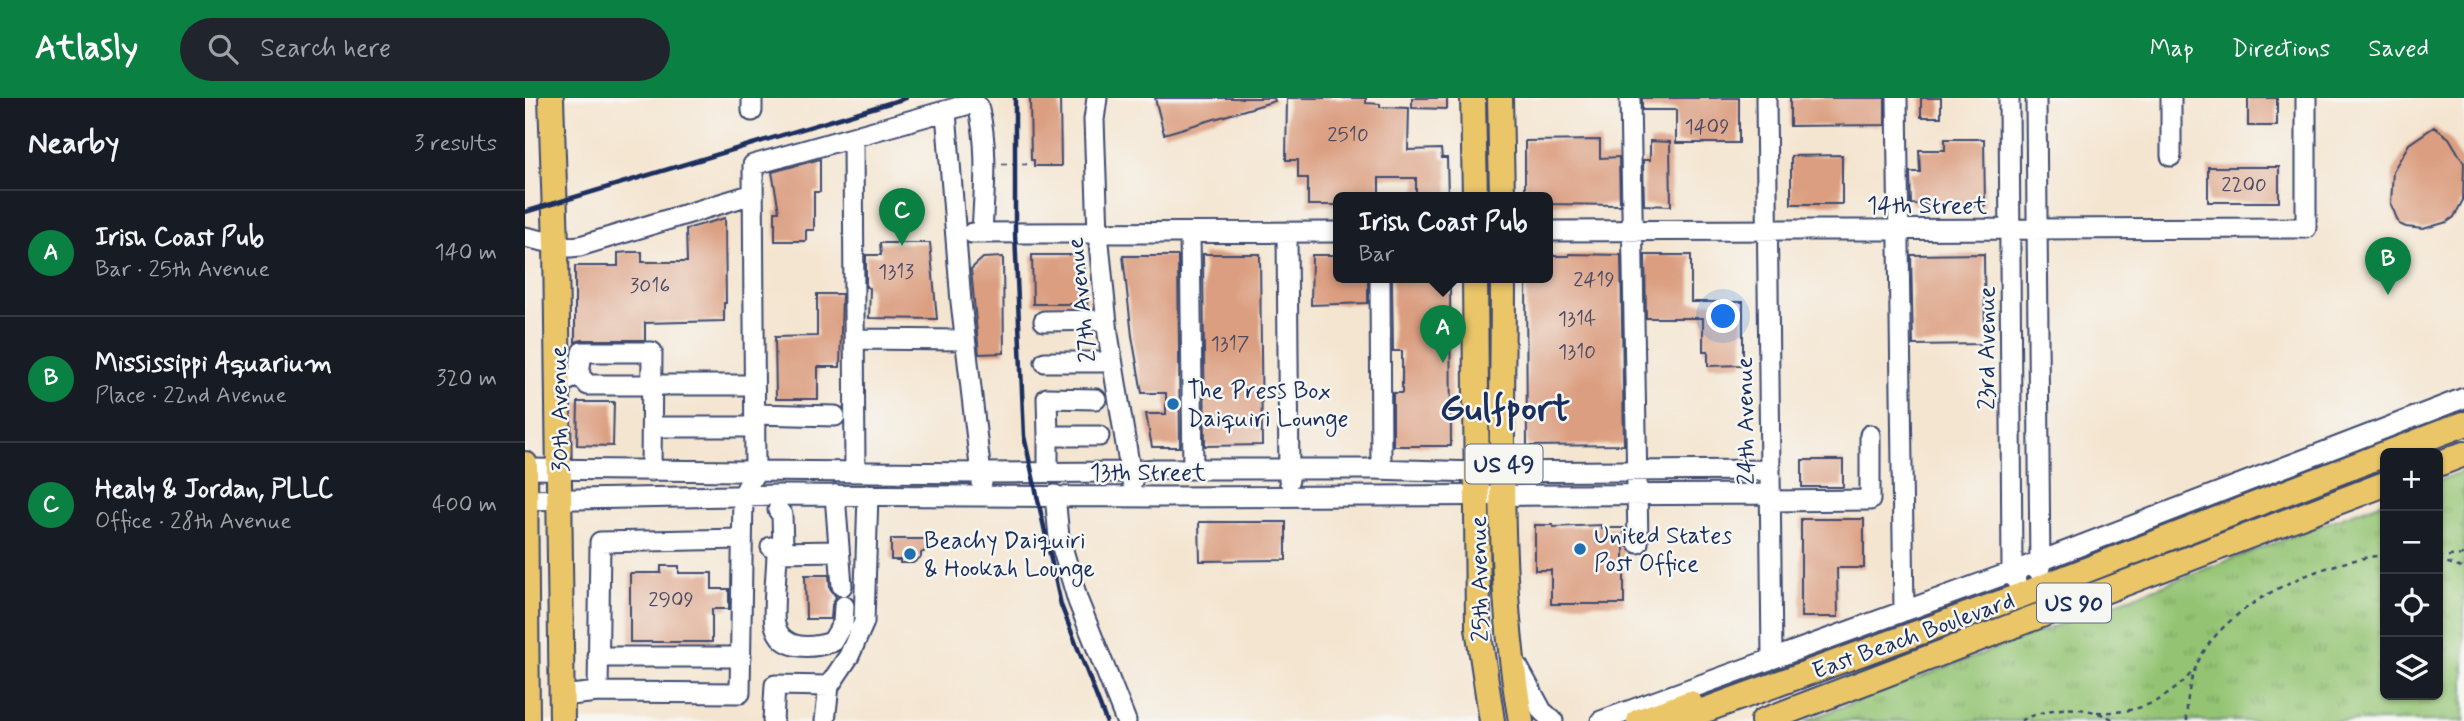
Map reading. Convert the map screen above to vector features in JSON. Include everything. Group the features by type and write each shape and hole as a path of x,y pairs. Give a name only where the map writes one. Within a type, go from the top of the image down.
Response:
{"main road":[{"name":"30th Avenue","path":"551,98 557,244 569,380 560,470 562,721"},
{"path":"1473,98 1475,192"},
{"path":"1500,98 1501,192"},
{"name":"25th Avenue","path":"1475,283 1478,628 1484,670"},
{"name":"25th Avenue","path":"1503,283 1505,583 1510,650"},
{"name":"East Beach Boulevard","path":"2402,448 2464,424"},
{"path":"2443,462 2464,454"},
{"name":"East Beach Boulevard","path":"1675,721 2031,592 2380,457"},
{"name":"30th Avenue","path":"525,464 527,721"},
{"name":"East Beach Boulevard","path":"1763,721 2380,486"},
{"path":"1639,721 1852,648 1887,644"},
{"name":"US 49","path":"1510,650 1525,716"},
{"path":"1479,721 1484,670"},
{"name":"US 49","path":"1484,670 1492,721"}],"street":[{"name":"27th Avenue","path":"1097,98 1094,120 1098,233 1106,320 1134,496"},
{"path":"1630,98 1638,543"},
{"name":"24th Avenue","path":"1766,98 1772,659"},
{"path":"1897,98 1904,611"},
{"name":"23rd Avenue","path":"2009,98 2012,572 2031,592"},
{"path":"2031,592 2040,561 2036,98"},
{"path":"2171,98 2171,156"},
{"name":"14th Street","path":"1553,231 2306,229 2306,98"},
{"path":"561,696 598,692 740,693 743,495 755,472 753,165 973,103 978,106 993,164 982,233"},
{"path":"946,112 965,340 983,495"},
{"path":"853,138 855,472"},
{"path":"2009,138 2037,154"},
{"path":"2009,167 2024,157 2037,154"},
{"path":"950,160 993,164"},
{"path":"525,237 570,247 580,246 753,194"},
{"path":"1287,232 1289,496"},
{"path":"955,233 1333,232"},
{"path":"1190,233 1193,469"},
{"path":"1380,283 1381,470"},
{"path":"1044,321 1106,320"},
{"path":"854,339 965,340"},
{"path":"651,471 652,427 652,385 652,352 582,352 569,380 588,385 652,385 754,385"},
{"path":"1045,362 1112,362"},
{"path":"1048,472 1047,398 1096,399"},
{"path":"1601,721 2012,572 2464,398"},
{"path":"652,427 835,416"},
{"name":"13th Street","path":"525,500 743,495 780,502 835,495 1289,496 1504,483 1637,494 1870,500 1870,435"},
{"path":"1048,436 1099,436"},
{"name":"13th Street","path":"525,469 982,473 1193,469 1381,470 1477,483"},
{"name":"13th Street","path":"1504,483 1636,471 1770,470"},
{"path":"777,552 775,620 779,633 790,644 813,648 832,642 843,623 835,495"},
{"path":"825,721 829,686 849,656 864,622 867,495"},
{"path":"1055,495 1059,537 1078,601 1126,721"},
{"path":"780,502 770,515 770,545 777,552 839,551"},
{"path":"598,692 600,542 741,540"},
{"path":"1510,650 1532,695 1542,711 1553,721"},
{"path":"599,657 741,657"},
{"path":"773,721 775,685 829,686"}],"path":[{"path":"993,164 1029,164"},
{"path":"2443,557 2464,555"},
{"path":"2187,721 2190,687 2201,656 2219,634 2249,607 2316,572 2380,556"},
{"path":"2443,560 2464,569"},
{"path":"2021,721 2047,710 2064,708 2122,712 2151,704 2177,689 2195,668"},
{"path":"2097,712 2116,721"}],"green space":[{"path":"2464,471 2464,721 1805,721 2380,503 2380,700 2443,700 2443,479"}],"building":[{"path":"1030,98 1060,98 1061,166 1034,166 1034,160 1031,160"},
{"path":"1155,98 1274,98 1275,101 1164,134"},
{"path":"1287,98 1366,98 1366,103 1380,104 1380,107 1409,108 1408,150 1441,149 1442,158 1447,158 1448,192 1416,192 1416,178 1379,178 1379,192 1333,192 1333,205 1308,205 1308,178 1298,178 1298,160 1286,160"},
{"path":"1412,98 1447,98 1447,109 1412,108"},
{"path":"1642,98 1739,98 1739,143 1676,143 1676,110 1642,110"},
{"path":"1790,98 1885,98 1885,125 1790,126"},
{"path":"1921,98 1941,98 1941,117 1921,117"},
{"path":"2248,98 2277,98 2277,126 2248,126"},
{"path":"2434,127 2449,138 2464,163 2463,200 2454,217 2447,222 2423,229 2406,227 2399,224 2391,204 2393,171 2409,144"},
{"path":"1945,139 1984,139 1985,206 1911,204 1910,172 1920,172 1919,150 1945,150"},
{"path":"1600,140 1600,158 1619,157 1620,205 1553,204 1553,192 1525,192 1525,141"},
{"path":"1650,141 1670,142 1671,206 1644,205 1643,160 1650,160"},
{"path":"1842,155 1842,204 1791,204 1791,156"},
{"path":"820,159 820,192 814,192 814,230 806,230 806,241 775,241 775,211 779,211 772,172"},
{"path":"2208,167 2279,167 2279,202 2208,202"},
{"path":"725,218 724,321 645,323 645,340 575,342 575,266 618,266 618,253 629,252 642,252 642,262 687,262 686,229"},
{"path":"880,243 930,243 937,319 869,318 870,288 866,287 866,255 881,255"},
{"path":"1203,254 1260,254 1262,445 1205,446"},
{"path":"1984,254 1985,344 1913,345 1911,255"},
{"path":"1032,255 1082,255 1087,304 1033,304"},
{"path":"1312,255 1333,255 1333,283 1368,283 1368,303 1311,305"},
{"path":"1621,255 1624,445 1527,446 1526,283 1553,283 1553,256"},
{"path":"1645,255 1691,255 1691,302 1743,302 1743,365 1708,366 1708,351 1703,351 1703,318 1646,318"},
{"path":"1123,256 1178,256 1180,447 1152,447 1146,414 1166,414 1166,393 1142,393"},
{"path":"1003,257 1004,353 979,354 971,269 983,258"},
{"path":"1392,283 1450,283 1451,446 1393,446 1393,393 1402,393 1402,351 1393,351"},
{"path":"817,294 842,294 840,367 818,367 818,399 776,399 775,337 817,336"},
{"path":"578,402 614,402 613,446 577,445"},
{"path":"1802,460 1843,460 1843,487 1802,487"},
{"path":"1801,519 1864,519 1864,568 1837,568 1838,617 1801,617"},
{"path":"1199,522 1286,522 1286,560 1200,561"},
{"name":"United States Post Office","path":"1535,525 1601,525 1601,528 1624,528 1624,604 1551,604 1551,570 1535,570"},
{"path":"891,539 927,539 927,550 913,563 900,563 900,560 891,560"},
{"path":"661,566 679,566 679,573 712,573 712,589 729,589 729,609 712,609 712,642 630,642 630,573 661,573"},
{"path":"805,575 829,575 830,588 836,597 832,605 831,619 806,619"}],"railway":[{"path":"525,212 906,98"},
{"path":"1015,98 1015,233 1024,436 1061,605 1106,721"}],"place":[{"name":"Healy & Jordan, PLLC","path":"902,246"},
{"name":"Mississippi Aquarium","path":"2388,295"},
{"name":"Irish Coast Pub","path":"1443,363"},
{"name":"The Press Box Daiquiri Lounge","path":"1173,404"},
{"name":"United States Post Office","path":"1580,549"},
{"name":"Beachy Daiquiri & Hookah Lounge","path":"910,554"}],"district":[{"name":"Gulfport","path":"1505,407"}]}
